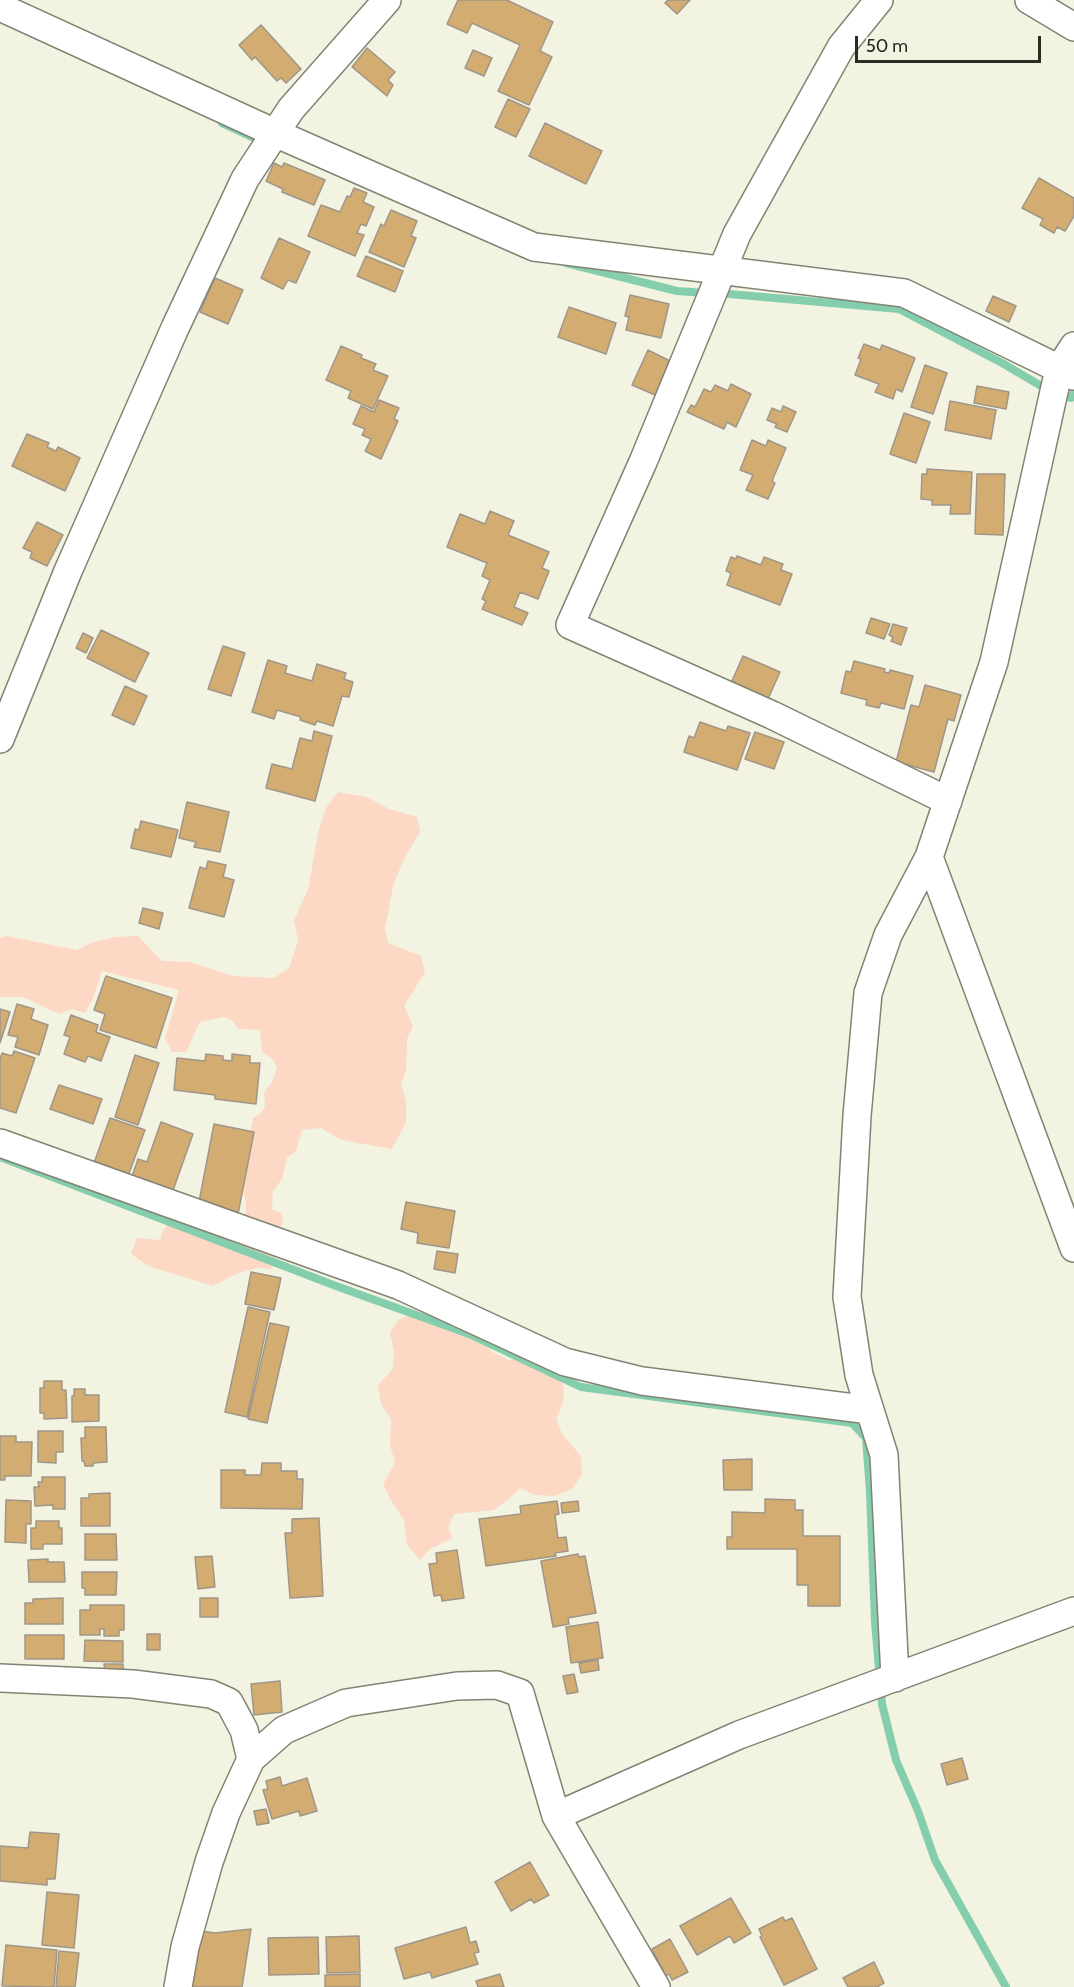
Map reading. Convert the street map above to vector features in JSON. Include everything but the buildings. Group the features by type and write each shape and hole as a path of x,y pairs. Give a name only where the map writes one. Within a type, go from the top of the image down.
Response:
{"street":[{"path":"0,739 68,571 175,328 245,180 291,109 387,0"},
{"path":"879,0 841,48 737,234 643,462 570,625 772,715 948,801"},
{"path":"1029,0 1074,27"},
{"path":"0,7 275,133 534,247 904,292 1066,372"},
{"path":"895,1678 884,1455 859,1374 847,1297 857,1116 868,993 888,935 929,857 994,662 1074,346"},
{"path":"929,857 1074,1248"},
{"path":"0,1143 398,1285 565,1362 642,1381 870,1410"},
{"path":"556,1816 739,1736 1074,1611"},
{"path":"0,1678 133,1684 211,1694 230,1702 244,1730 251,1759"},
{"path":"178,1987 185,1947 209,1862 226,1813 251,1759 285,1730 345,1703 457,1686 497,1685 519,1693 556,1816 656,1987"}],"shaded area":[{"path":"338,792 367,797 389,809 417,817 420,832 403,861 393,886 385,929 388,943 421,956 425,972 404,1006 413,1026 407,1039 406,1070 401,1084 406,1101 406,1122 392,1149 341,1140 321,1128 302,1130 296,1151 287,1158 282,1179 273,1191 272,1209 281,1213 283,1223 277,1231 272,1246 276,1257 272,1269 257,1268 236,1274 213,1286 148,1266 131,1254 137,1238 160,1240 164,1229 175,1214 245,1219 246,1206 241,1177 253,1118 261,1113 265,1106 264,1093 272,1082 277,1068 273,1059 262,1052 260,1030 239,1029 230,1019 223,1017 200,1022 186,1052 172,1052 165,1039 179,990 102,971 85,1013 72,1009 59,1014 23,997 0,997 0,938 7,936 77,950 91,943 115,937 138,936 162,961 190,962 233,976 274,978 289,968 298,941 294,920 308,889 319,829 326,808"},
{"path":"421,1310 460,1324 494,1353 509,1360 527,1356 562,1371 564,1397 556,1418 562,1434 581,1456 582,1474 572,1489 555,1496 535,1495 520,1488 494,1510 454,1514 448,1528 453,1538 430,1549 420,1560 407,1545 404,1520 383,1485 395,1462 390,1445 391,1419 381,1404 378,1385 393,1369 394,1351 390,1333 398,1320"}],"waterway":[{"path":"222,123 263,142"},
{"path":"566,263 677,291 706,293"},
{"path":"718,293 899,309 1048,390"},
{"path":"1059,394 1071,398 1074,392"},
{"path":"0,1157 336,1286 469,1334 581,1387 852,1423 866,1438 875,1622 882,1704 896,1760 918,1811 935,1860 1006,1987"}]}
